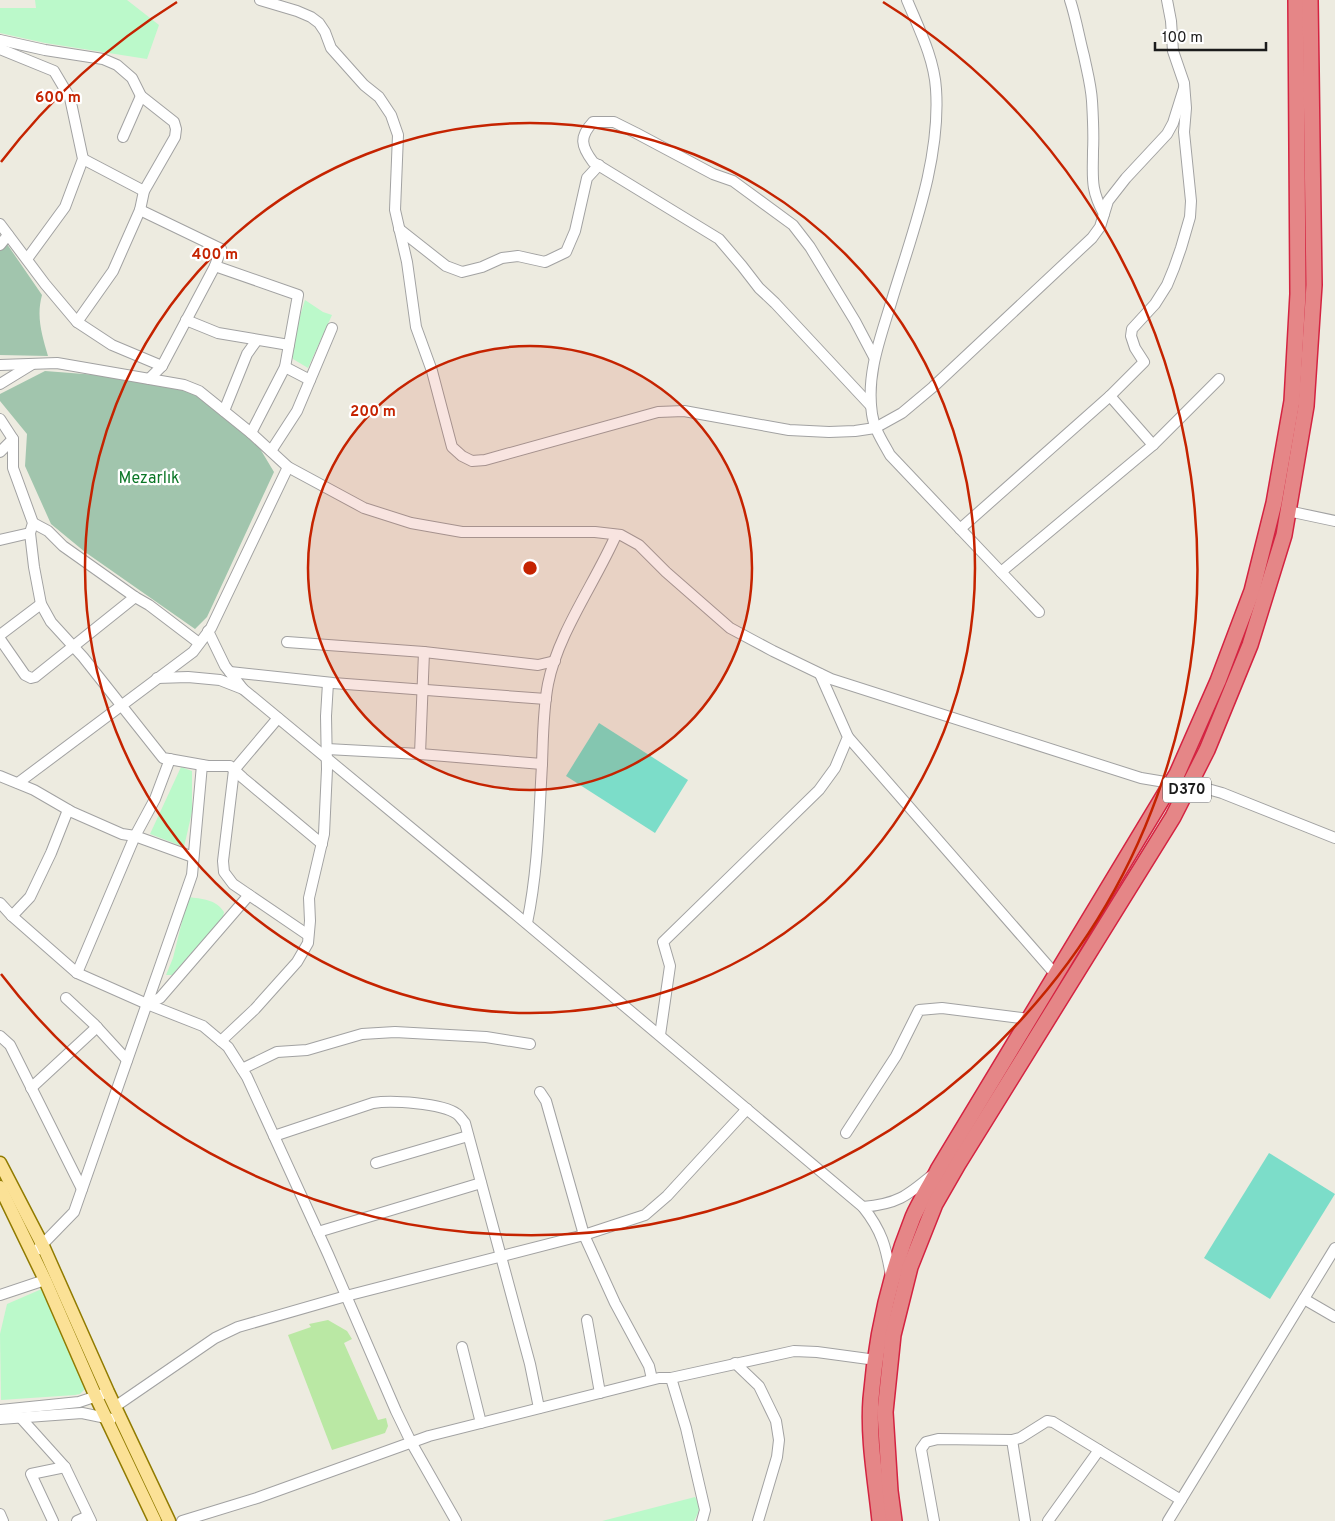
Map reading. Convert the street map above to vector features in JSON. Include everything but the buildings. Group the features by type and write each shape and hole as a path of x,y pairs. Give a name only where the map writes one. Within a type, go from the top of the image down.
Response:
{"highway":[{"name":"D370","path":"880,1521 871,1436 871,1400 879,1334 892,1281 913,1216 938,1170 1171,783 1218,681 1252,591 1274,503 1292,401 1298,294 1296,0"},
{"name":"D370","path":"894,1521 890,1491 885,1412 893,1335 910,1267 932,1213 958,1164 1173,818 1207,750 1250,645 1284,535 1306,406 1314,285 1310,0"}],"main road":[{"path":"0,1163 43,1246 108,1392 169,1521"},
{"path":"0,1187 33,1254 96,1397 155,1521"}],"street":[{"path":"260,0 297,10 311,17 319,24 325,32 331,48 358,79 379,97 391,115 398,134 395,210 407,262 416,327 432,371 452,446 462,456 472,461 485,460 658,412 670,411 789,430 829,432 875,428 902,413 933,387 1072,259 1092,238 1100,227 1108,201 1126,178 1167,134 1173,123 1184,88"},
{"path":"907,0 934,70 936,129 923,200 874,357 871,406 875,428 890,455 1039,612"},
{"path":"1070,0 1076,19 1092,98 1094,128 1093,187 1098,204 1104,214"},
{"path":"960,529 1110,396 1144,362 1135,348 1131,336 1132,329 1155,304 1167,285 1190,217 1191,201 1184,132 1186,108 1184,88 1173,51 1168,0"},
{"path":"0,40 45,50 103,59 117,65 132,78 141,96 174,122 176,129 175,137 144,191 140,210 112,271 77,322"},
{"path":"0,49 54,71 70,98 83,159 65,207 27,259"},
{"path":"124,137 141,96"},
{"path":"871,406 759,288 718,239 592,162 585,151 583,141 585,130 593,122 614,122 713,174 733,181 793,225 810,247 855,321 874,357"},
{"path":"83,159 144,191"},
{"path":"399,229 446,266 462,272 482,267 502,258 518,256 545,262 566,252 575,231 587,178 599,165"},
{"path":"140,210 221,250 215,266 162,366 149,379"},
{"path":"0,224 77,322 112,345 162,366"},
{"path":"0,245 8,235"},
{"path":"215,266 298,295 285,367 251,433"},
{"path":"186,320 218,333 288,346"},
{"path":"271,451 297,412 332,328"},
{"path":"224,411 247,354 257,340"},
{"path":"0,384 32,364"},
{"path":"0,365 57,364 184,385 199,391 251,433 288,467 364,508 411,523 462,532 595,532 621,536 639,545 666,572 730,628 831,679 1141,778 1190,784 1222,793 1335,838"},
{"path":"285,367 310,380"},
{"path":"1001,572 1153,445 1219,379"},
{"path":"1110,396 1153,445"},
{"path":"0,419 13,439 13,468 31,528 34,567 41,604 51,622 73,646 162,758 208,766 230,766 322,844"},
{"path":"0,452 13,439"},
{"path":"18,783 193,652 208,631 288,467"},
{"path":"1288,511 1335,521"},
{"path":"0,540 31,528 48,531 63,546 149,605 199,643"},
{"path":"527,923 534,888 548,683 555,661 574,618 616,535"},
{"path":"0,639 25,675 31,678 35,677 135,597"},
{"path":"0,635 41,604"},
{"path":"208,631 225,666 243,689 278,718 327,754 863,1207 876,1224 887,1252 892,1281"},
{"path":"287,642 424,652 538,665 555,661"},
{"path":"420,754 424,652"},
{"path":"230,672 328,682 546,699"},
{"path":"820,674 848,737 1056,974"},
{"path":"157,678 220,680 243,689"},
{"path":"221,1041 256,1009 297,962 308,942 309,898 324,834 328,682"},
{"path":"278,718 234,770 226,826 224,872 233,884 308,935"},
{"path":"660,1035 670,966 663,942 819,790 834,768 848,737"},
{"path":"327,754 420,754 542,764"},
{"path":"77,973 135,836 155,799 170,759"},
{"path":"33,1254 43,1246 74,1212 192,875 202,765"},
{"path":"0,776 34,790 68,810 122,834 135,836 193,857"},
{"path":"12,916 30,897 68,810"},
{"path":"147,1004 160,998 249,895"},
{"path":"0,903 12,916 77,973 203,1026 228,1047 248,1077 411,1442 456,1521"},
{"path":"66,998 128,1060"},
{"path":"846,1133 896,1056 919,1010 942,1008 1029,1019"},
{"path":"31,1088 97,1027"},
{"path":"242,1069 277,1052 307,1050 362,1034 395,1032 486,1037 530,1044"},
{"path":"0,1036 10,1045 82,1189"},
{"path":"540,1092 546,1102 584,1235 615,1303 650,1366 652,1379"},
{"path":"274,1136 386,1100 446,1109 458,1114 465,1123 530,1364 539,1408"},
{"path":"116,1406 215,1338 238,1327 346,1296 584,1235 645,1215 666,1196 747,1109"},
{"path":"376,1163 468,1136"},
{"path":"863,1207 882,1206 907,1196 938,1170"},
{"path":"318,1232 481,1183"},
{"path":"1168,1521 1335,1248"},
{"path":"0,1295 45,1280"},
{"path":"1304,1299 1335,1317"},
{"path":"587,1320 600,1392"},
{"path":"462,1347 481,1423"},
{"path":"182,1521 257,1498 429,1436 652,1379 671,1378 794,1351 817,1352 876,1360"},
{"path":"735,1363 759,1386 776,1421 779,1440 777,1456 758,1521"},
{"path":"671,1378 699,1480 705,1510 702,1521"},
{"path":"0,1410 79,1402 108,1392"},
{"path":"0,1419 82,1413 122,1421"},
{"path":"20,1417 64,1467 90,1518 77,1521"},
{"path":"934,1521 921,1448 926,1442 938,1439 1012,1440 1020,1438 1047,1421 1053,1422 1180,1500"},
{"path":"1012,1440 1026,1521"},
{"path":"1048,1521 1099,1450"},
{"path":"53,1521 31,1474 64,1467"},
{"path":"0,1514 3,1521"}],"green space":[{"path":"35,0 127,0 159,25 147,59 45,43 0,33 0,8 36,8"},
{"path":"7,244 42,295 40,318 48,356 0,355 0,250"},
{"path":"305,300 323,312 332,315 308,368 293,359 291,345"},
{"name":"Mezarlık","path":"45,371 149,379 195,392 259,447 274,472 207,617 195,629 85,552 51,524 25,466 27,434 0,401 0,394"},
{"path":"181,767 192,771 192,812 184,847 150,834"},
{"path":"188,897 208,900 217,904 224,912 223,917 172,975 166,975 173,958"},
{"path":"44,1288 86,1388 80,1394 75,1395 1,1400 0,1334 7,1304"},
{"path":"328,1320 347,1331 352,1339 344,1343 378,1420 386,1418 388,1426 385,1433 332,1450 288,1335 311,1327 309,1324"},
{"path":"695,1497 699,1509 694,1521 602,1521"}],"shaded area":[{"path":"599,723 688,780 655,833 566,776"},
{"path":"1269,1153 1335,1194 1270,1299 1204,1258"}]}
